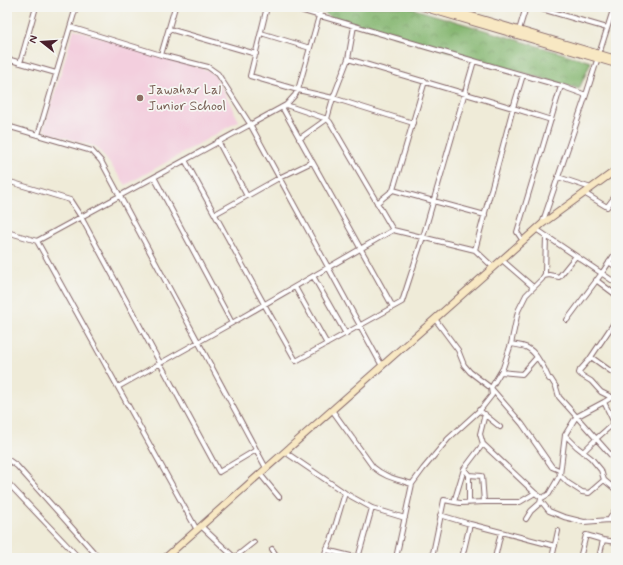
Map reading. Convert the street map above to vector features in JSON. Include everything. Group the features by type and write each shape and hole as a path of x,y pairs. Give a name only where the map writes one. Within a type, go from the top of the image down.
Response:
{"street":[{"path":"20,63 36,7"},
{"path":"38,135 76,7"},
{"path":"161,55 175,7"},
{"path":"267,7 250,76 298,90 333,98 413,123"},
{"path":"290,7 561,86 586,95"},
{"path":"37,241 284,106 298,90 322,7"},
{"path":"422,7 598,56 616,59"},
{"path":"441,7 519,30 598,56 616,64"},
{"path":"519,30 526,7"},
{"path":"535,7 607,28"},
{"path":"542,224 614,7"},
{"path":"299,138 327,119 348,58 354,26"},
{"path":"70,27 161,55 208,67 218,74 250,124 382,366"},
{"path":"169,29 256,54"},
{"path":"260,33 310,48"},
{"path":"348,58 551,120"},
{"path":"7,59 56,73"},
{"path":"185,160 296,361 402,302 434,201 474,61"},
{"path":"475,250 523,75"},
{"path":"378,202 393,190 425,82"},
{"path":"523,241 517,232 561,86"},
{"path":"284,106 327,119 330,122 393,230"},
{"path":"284,106 312,162 393,307"},
{"path":"7,126 92,151 101,160 266,468"},
{"path":"218,142 247,196"},
{"path":"215,214 279,178 312,162"},
{"path":"165,558 542,224 616,170"},
{"path":"154,177 232,323"},
{"path":"558,177 591,188"},
{"path":"7,181 70,200 81,217 219,472 256,450"},
{"path":"393,190 485,215"},
{"path":"584,193 607,207 616,196"},
{"path":"118,387 393,230 475,250 493,268"},
{"path":"536,230 616,283"},
{"path":"7,232 37,241 118,387 199,528 235,558 254,542"},
{"path":"396,558 412,484 422,469 448,439 479,410 492,395 492,388 504,368 518,311 526,295 544,276 546,236"},
{"path":"567,320 616,252"},
{"path":"544,276 549,275 559,277 576,256"},
{"path":"502,260 532,286 532,288"},
{"path":"609,262 616,268"},
{"path":"314,276 346,334"},
{"path":"596,280 616,295"},
{"path":"295,287 327,344"},
{"path":"435,319 458,350 464,365 470,372 492,388 522,424 552,467 559,470 560,475 568,483 582,492 588,493 604,480"},
{"path":"614,396 601,392 591,381 579,373 616,320"},
{"path":"511,344 525,346 531,350 544,368 549,379 551,379 556,387 559,397 576,417 598,437 616,461"},
{"path":"501,372 522,374 537,357"},
{"path":"591,357 616,375"},
{"path":"526,520 531,511 550,493 560,475 565,435 576,417 614,396"},
{"path":"583,452 598,437 615,425 604,402"},
{"path":"332,410 373,467 380,473 389,477 412,484"},
{"path":"479,410 500,427"},
{"path":"485,414 480,434 483,444 535,493 549,511 564,517 584,522 609,520 616,523"},
{"path":"565,435 591,458 601,470 604,480 616,490"},
{"path":"454,502 464,469 483,444"},
{"path":"285,452 345,493 372,508 405,518"},
{"path":"7,459 17,466 99,558"},
{"path":"464,469 469,475 469,503"},
{"path":"260,474 279,497"},
{"path":"469,475 482,476 484,502"},
{"path":"7,482 79,558"},
{"path":"324,558 345,493"},
{"path":"432,558 444,500 460,503 520,502 535,493"},
{"path":"326,550 359,558 372,508"},
{"path":"609,520 616,508"},
{"path":"440,515 555,546"},
{"path":"462,558 470,524"},
{"path":"552,558 558,531"},
{"path":"495,558 501,532"},
{"path":"580,558 586,535 616,542"},
{"path":"599,558 604,540"},
{"path":"272,549 278,558"},
{"path":"71,558 75,554"}],"shaded area":[{"name":"Jawahar Lal Junior School","path":"74,29 207,70 215,75 239,121 126,185 97,147 46,132 44,129"}],"green space":[{"path":"327,7 408,7 591,62 579,89 330,17 325,13"}],"place":[{"name":"Jawahar Lal Junior School","path":"140,98"}]}
